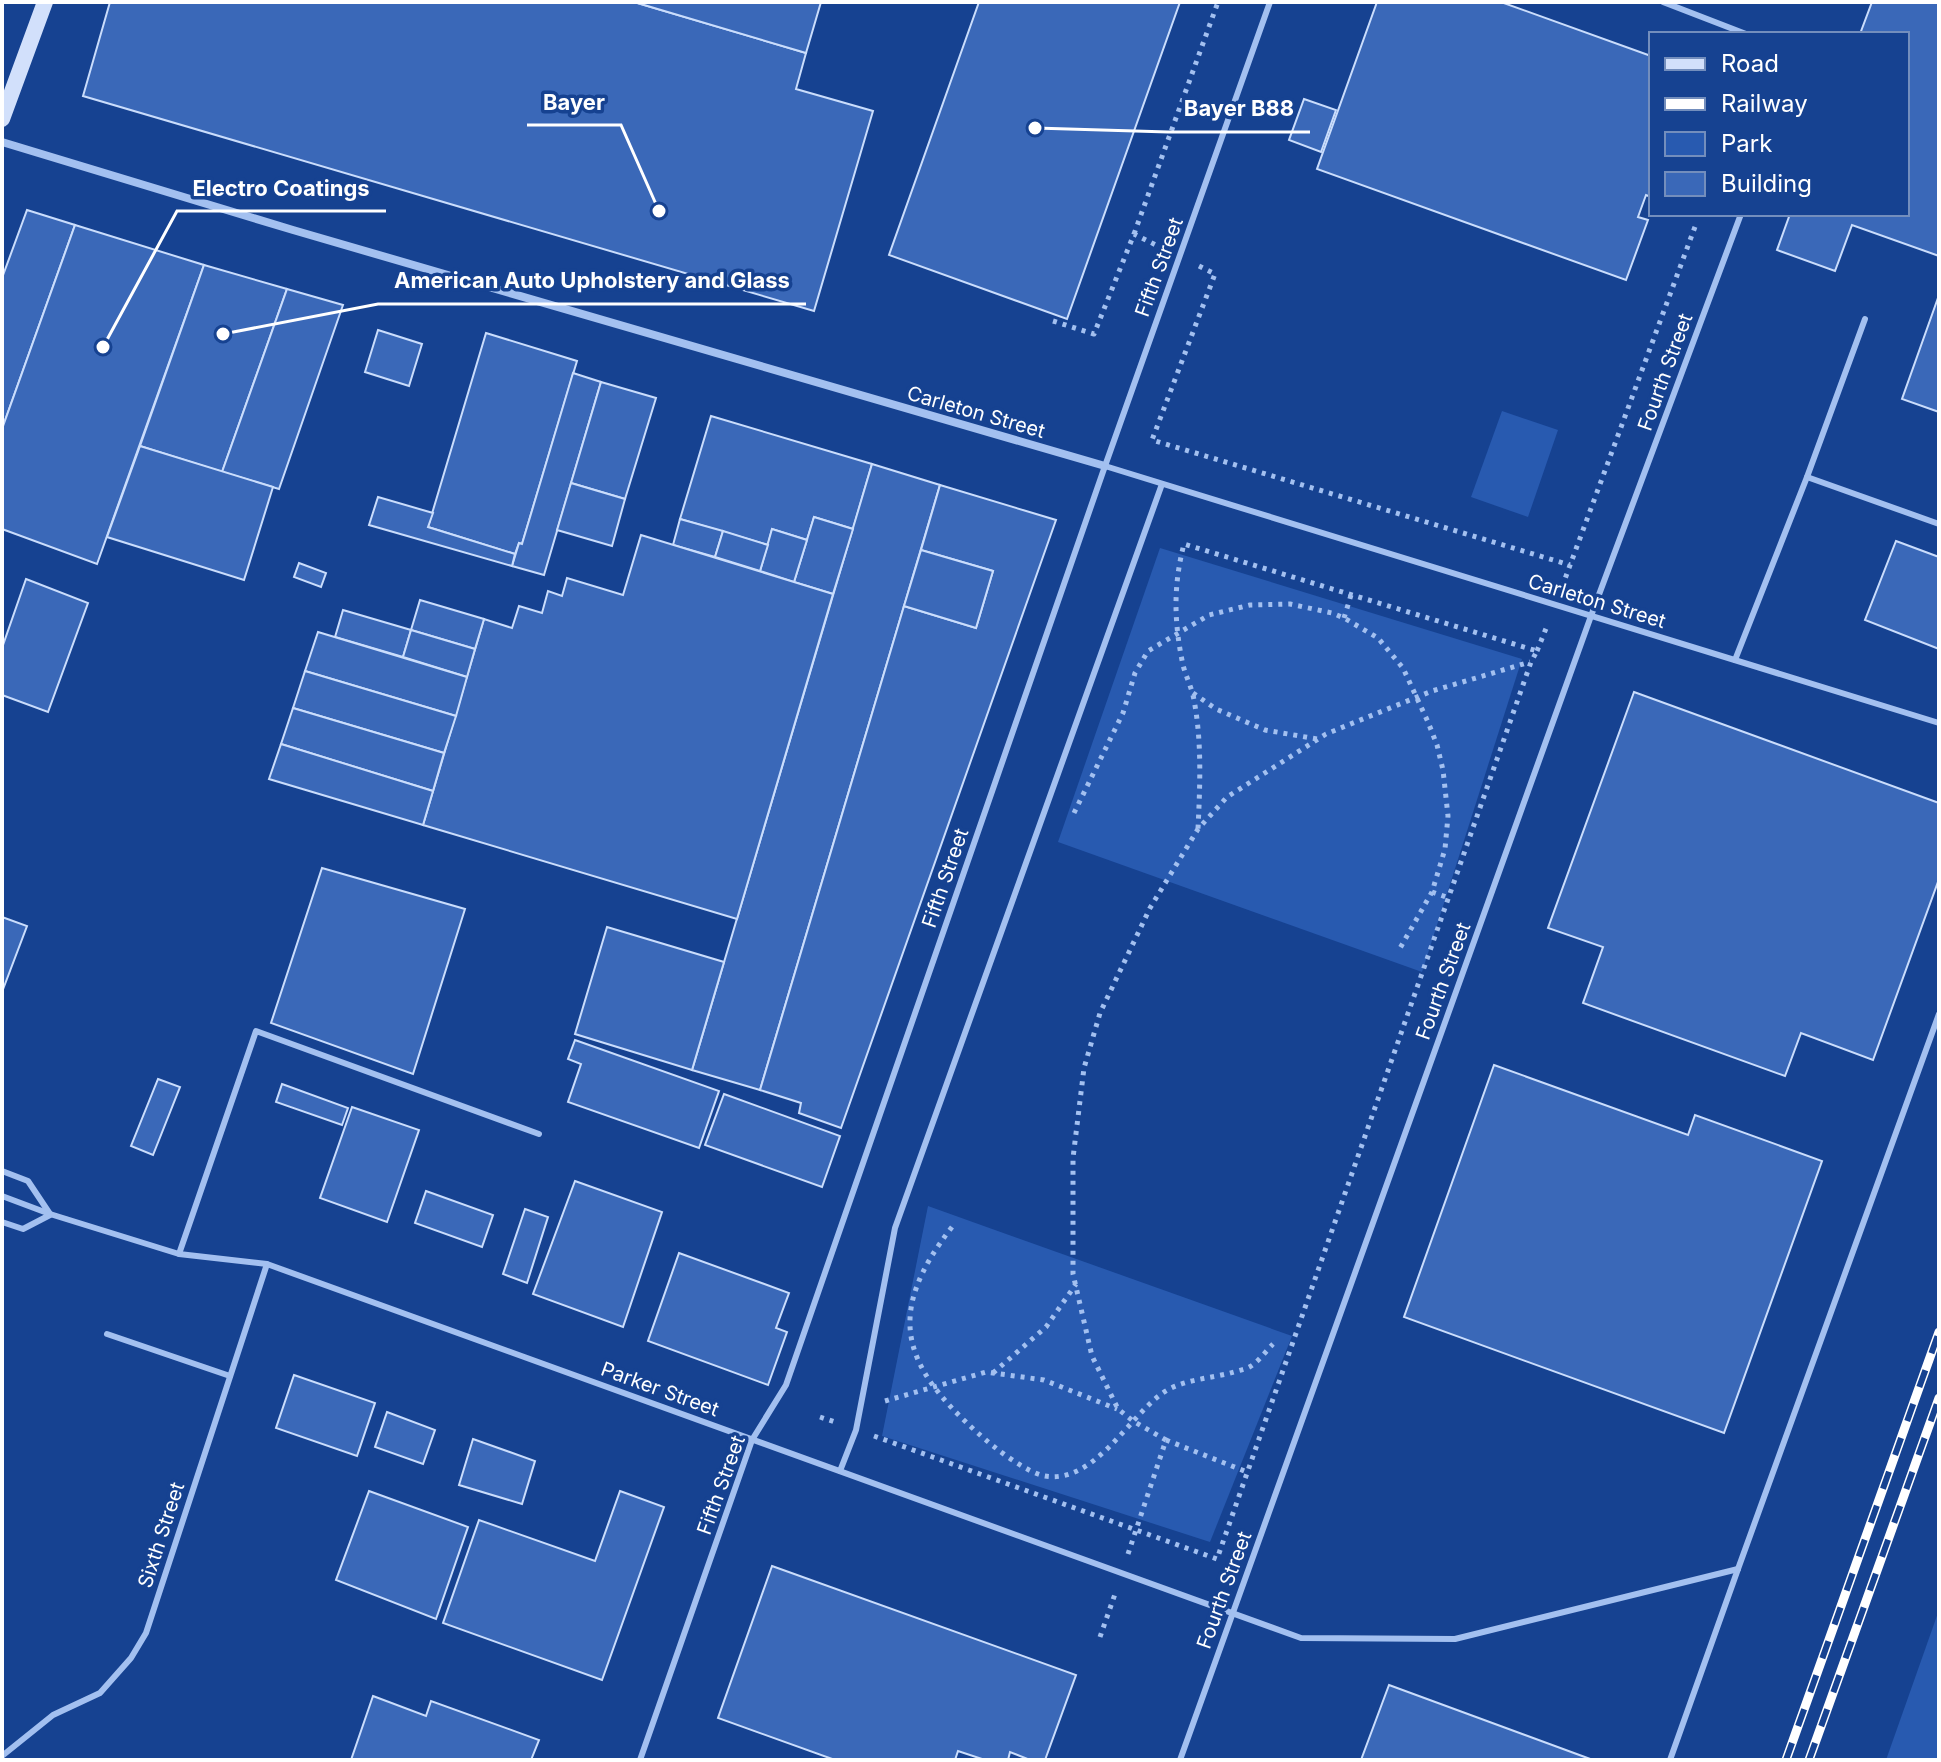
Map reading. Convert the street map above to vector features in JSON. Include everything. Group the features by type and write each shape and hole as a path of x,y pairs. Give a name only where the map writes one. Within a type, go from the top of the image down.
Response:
{"street":[{"path":"2,119 45,2"},
{"name":"Carleton Street","path":"2,142 278,226 1105,466"}],"lane":[{"name":"Fifth Street","path":"640,1760 752,1440 786,1385 1105,466 1270,2"},
{"path":"1663,2 1741,32"},
{"path":"1685,10 1688,2"},
{"name":"Fourth Street","path":"1180,1760 1591,616 1740,216"},
{"path":"1735,660 1865,319"},
{"name":"Carleton Street","path":"1105,466 1939,723"},
{"path":"1807,477 1939,524"},
{"path":"840,1471 856,1430 895,1228 1162,484"},
{"path":"1670,1760 1939,1014"},
{"path":"179,1254 256,1031 539,1134"},
{"path":"2,1171 28,1181 50,1214 23,1229 2,1222"},
{"name":"Parker Street","path":"2,1196 179,1254 267,1264 1301,1638 1455,1639 1738,1569"},
{"name":"Sixth Street","path":"2,1756 53,1715 100,1693 139,1646 146,1633 267,1264"},
{"path":"107,1334 230,1376"}],"path":[{"path":"1053,321 1094,334 1134,234 1218,2"},
{"path":"1134,234 1215,274 1152,440 1570,565 1696,224"},
{"path":"820,1417 1217,1559 1537,651 1184,544 1175,587 1176,634 1192,693 1198,739 1198,829"},
{"path":"1344,618 1351,595"},
{"path":"1074,813 1123,713 1135,673 1148,651 1209,615 1250,605 1290,604 1344,618 1378,638 1403,668 1437,745 1443,770 1448,816 1445,849 1432,892 1399,950"},
{"path":"1118,1409 1092,1356 1073,1274 1073,1158 1084,1068 1100,1013 1150,908 1198,829 1227,797 1318,739 1432,691 1531,662"},
{"path":"1192,693 1216,709 1265,730 1318,739"},
{"path":"1432,892 1449,898"},
{"path":"952,1227 927,1262 916,1288 909,1318 911,1344 934,1387 963,1420 994,1448 1044,1476 1072,1475 1097,1458 1163,1392 1181,1383 1250,1367 1273,1344"},
{"path":"993,1373 1046,1327 1076,1284"},
{"path":"885,1401 986,1372 1044,1380 1118,1409 1166,1440 1247,1472"},
{"path":"1100,1637 1166,1440"}],"green space":[{"path":"1502,411 1558,430 1528,517 1471,497"},
{"path":"1160,548 1522,659 1422,972 1058,842"},
{"path":"928,1206 1292,1336 1210,1542 882,1436"},
{"path":"1939,1610 1939,1760 1886,1760"}],"building":[{"path":"110,2 634,2 806,53 796,89 873,111 814,311 83,96"},
{"path":"634,2 821,2 806,53"},
{"path":"979,2 1180,2 1067,319 889,255"},
{"path":"1377,2 1501,2 1649,55 1649,196 1646,195 1638,217 1648,220 1626,280 1317,169"},
{"path":"1872,2 1939,2 1939,256 1852,225 1835,271 1777,250 1789,216 1909,216 1909,32 1861,32"},
{"path":"1304,99 1336,110 1321,152 1289,140"},
{"path":"27,210 75,225 2,429 2,278"},
{"path":"75,225 204,265 97,564 2,529 2,429"},
{"path":"204,265 287,289 222,472 140,446"},
{"path":"287,289 343,305 279,489 222,472"},
{"path":"1939,295 1939,412 1902,399"},
{"path":"378,330 422,344 409,386 365,372"},
{"path":"486,333 577,361 522,544 519,543 515,554 428,527"},
{"path":"573,373 601,382 544,575 512,566 519,543 522,544"},
{"path":"601,382 656,398 625,499 571,483"},
{"path":"711,416 872,464 853,529 814,517 807,540 772,529 768,545 680,519"},
{"path":"140,446 273,487 244,580 107,537"},
{"path":"872,464 940,485 760,1090 692,1070"},
{"path":"571,483 625,499 612,546 557,530"},
{"path":"940,485 1056,520 841,1128 799,1113 801,1103 760,1090 904,606 976,628 993,571 921,550"},
{"path":"378,497 433,513 428,527 515,554 512,566 369,525"},
{"path":"814,517 853,529 833,594 794,582"},
{"path":"680,519 723,531 715,557 673,545"},
{"path":"772,529 807,540 794,582 760,571"},
{"path":"723,531 768,545 760,571 715,557"},
{"path":"641,535 833,594 737,919 423,825 484,619 512,628 519,606 542,613 548,591 562,596 567,578 623,595"},
{"path":"1896,541 1939,557 1939,649 1865,620"},
{"path":"921,550 993,571 976,628 904,606"},
{"path":"299,563 326,573 321,587 294,577"},
{"path":"26,579 88,603 48,712 2,695 2,648"},
{"path":"420,600 484,619 475,649 411,630"},
{"path":"343,610 411,630 403,657 335,637"},
{"path":"411,630 475,649 467,677 403,657"},
{"path":"318,632 467,677 456,716 305,671"},
{"path":"305,671 456,716 444,753 293,708"},
{"path":"1634,692 1939,803 1939,879 1873,1060 1801,1033 1785,1076 1583,1003 1603,947 1548,928"},
{"path":"293,708 444,753 433,791 281,744"},
{"path":"281,744 433,791 423,825 269,779"},
{"path":"322,868 465,909 413,1074 271,1023"},
{"path":"2,917 27,926 2,992"},
{"path":"607,927 724,962 692,1070 575,1034"},
{"path":"575,1040 719,1091 699,1148 568,1102 581,1064 568,1059"},
{"path":"1494,1065 1688,1135 1695,1115 1822,1161 1724,1433 1404,1317"},
{"path":"158,1079 180,1087 153,1155 131,1146"},
{"path":"282,1084 348,1108 342,1125 276,1102"},
{"path":"724,1094 840,1136 822,1187 705,1145"},
{"path":"352,1107 419,1130 387,1222 320,1198"},
{"path":"575,1181 662,1212 623,1327 533,1294"},
{"path":"426,1191 493,1215 482,1247 415,1223"},
{"path":"525,1209 548,1217 527,1283 503,1274"},
{"path":"679,1253 789,1293 776,1328 787,1332 768,1385 648,1341"},
{"path":"294,1375 375,1403 357,1456 276,1428"},
{"path":"387,1412 435,1430 423,1464 375,1447"},
{"path":"473,1439 535,1461 522,1504 459,1485"},
{"path":"369,1491 468,1527 436,1619 336,1580"},
{"path":"620,1491 664,1507 602,1680 443,1623 479,1520 595,1561"},
{"path":"772,1566 1076,1675 1045,1760 1030,1760 1010,1752 1008,1760 985,1760 958,1751 955,1760 835,1760 718,1718"},
{"path":"1389,1685 1593,1760 1361,1760"},
{"path":"373,1696 426,1716 431,1701 539,1740 531,1760 351,1760"}],"railway":[{"path":"1786,1760 1939,1332"},
{"path":"1809,1760 1939,1398"}],"place":[{"name":"Bayer B88","path":"1035,128"},
{"name":"Bayer","path":"659,211"},
{"name":"American Auto Upholstery and Glass","path":"223,334"},
{"name":"Electro Coatings","path":"103,347"}]}
